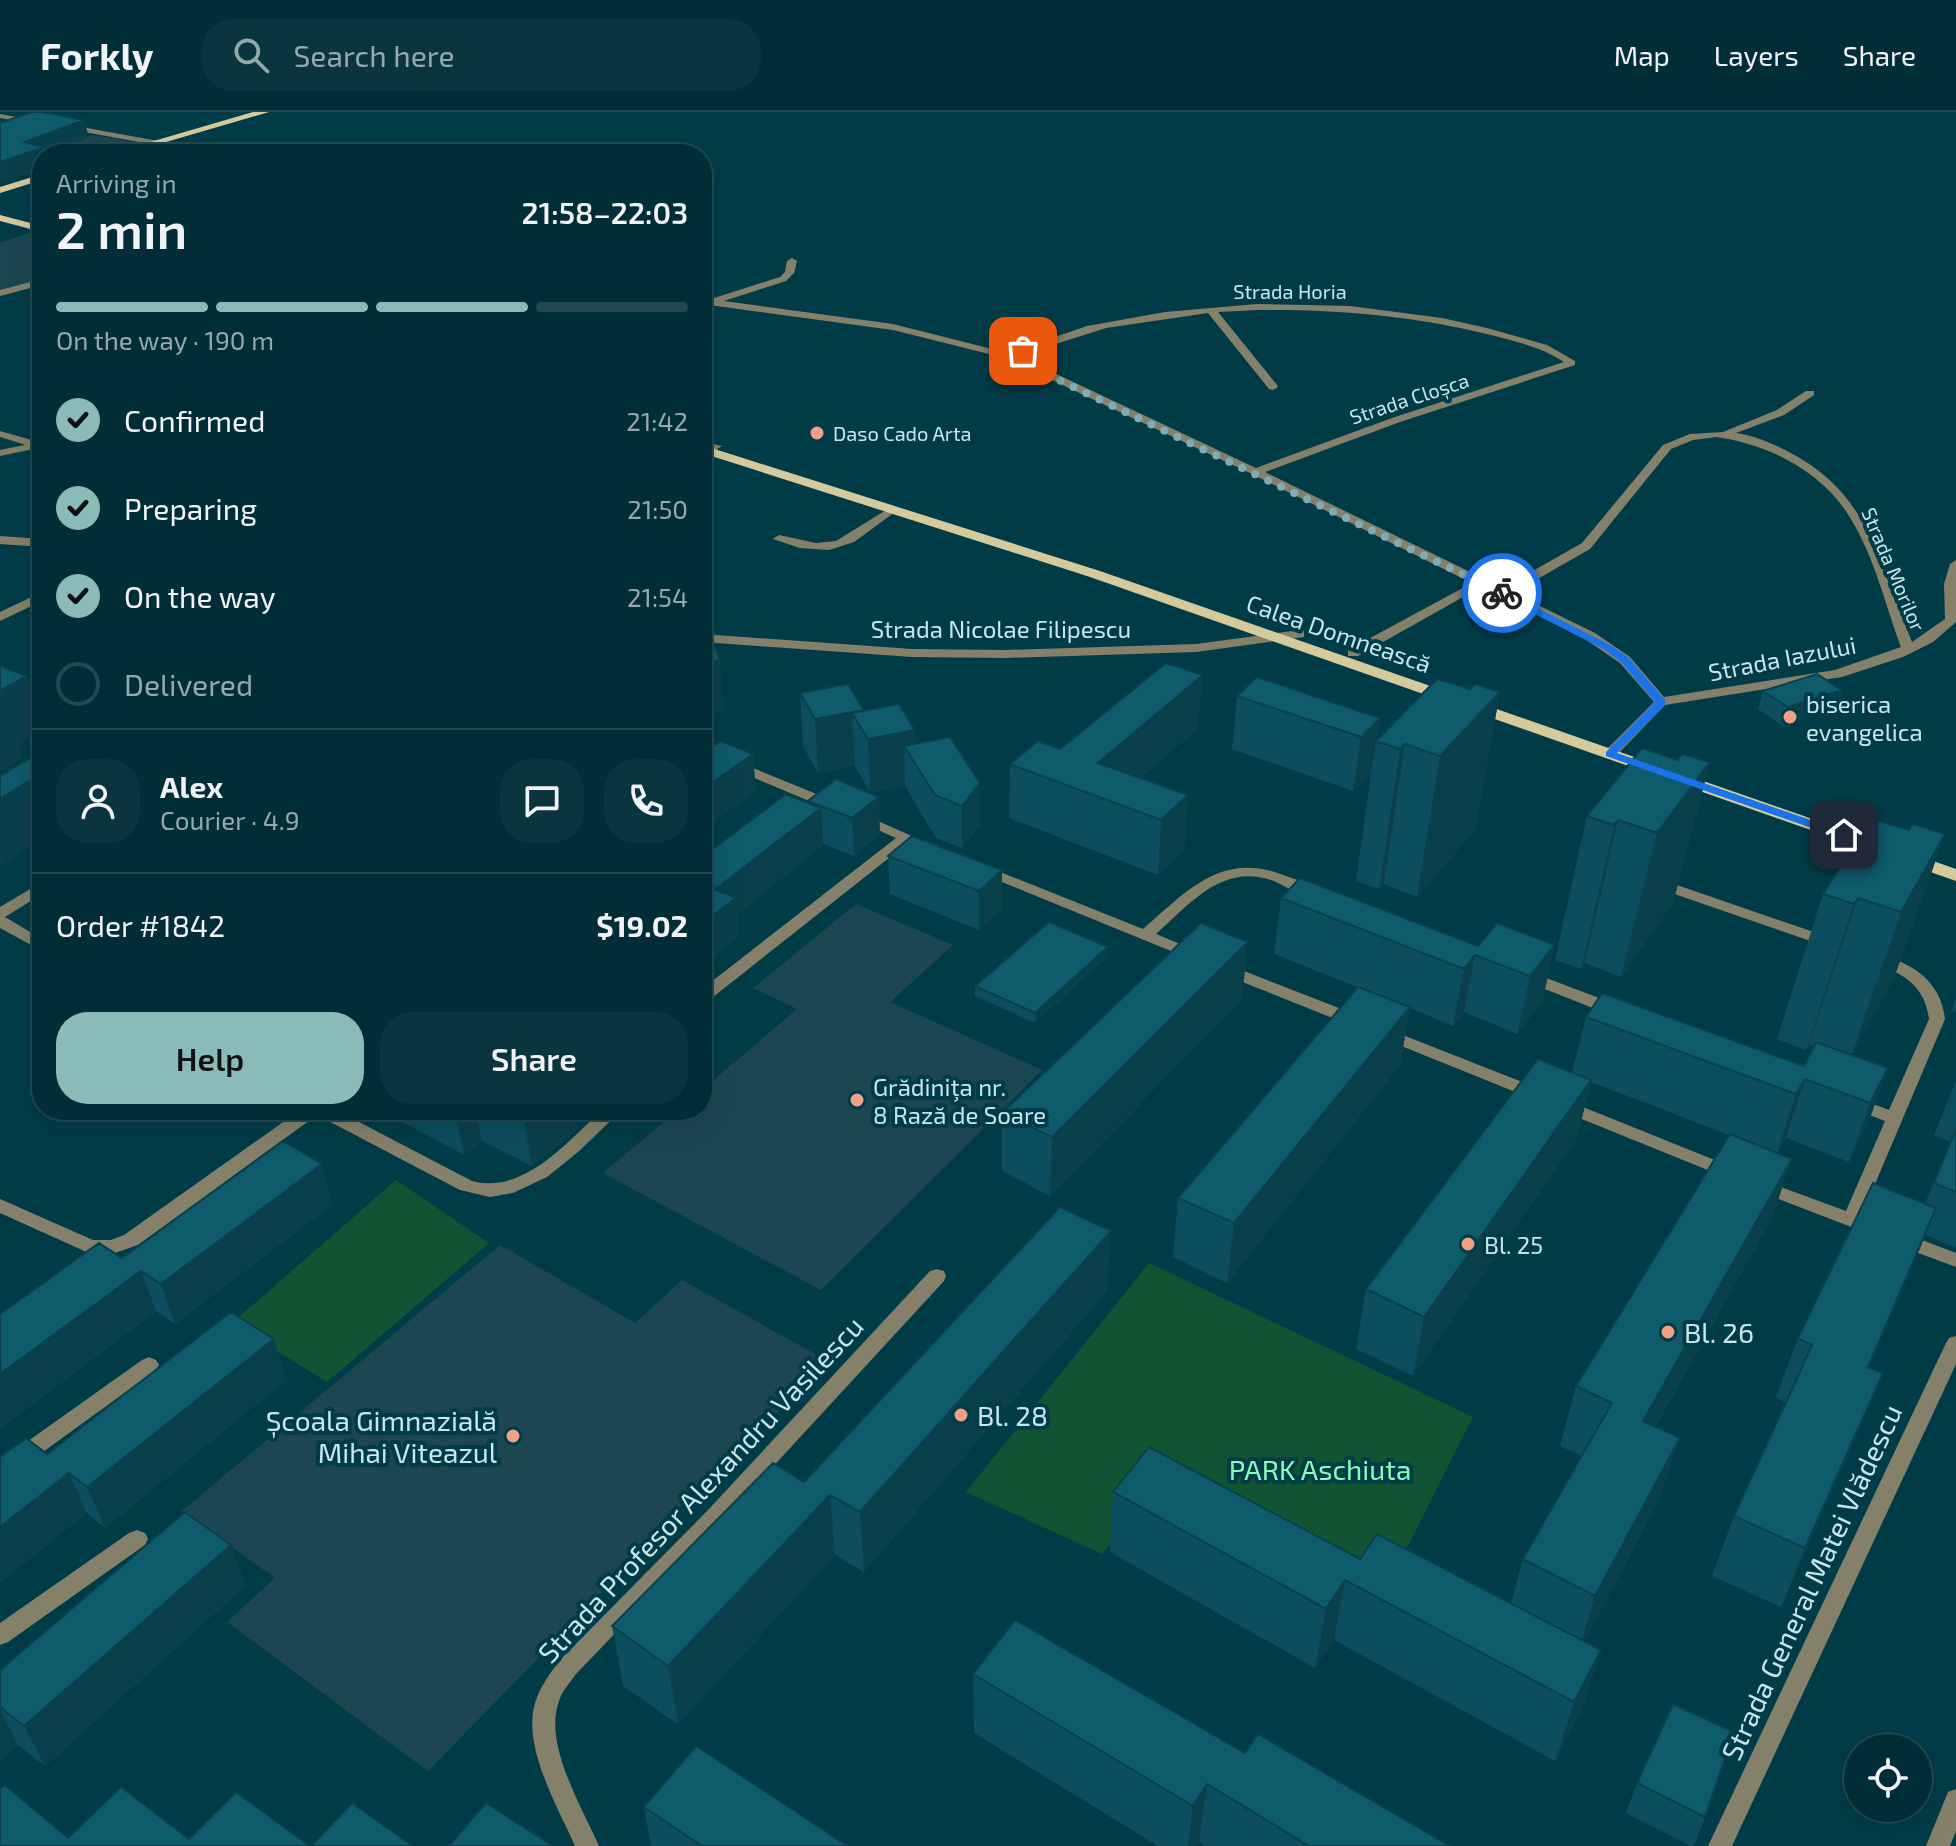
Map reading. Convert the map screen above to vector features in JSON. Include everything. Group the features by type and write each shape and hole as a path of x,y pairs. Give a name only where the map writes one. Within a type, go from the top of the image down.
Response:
{"main road":[{"path":"146,144 264,112"},
{"path":"0,190 32,180"},
{"path":"0,211 32,219"},
{"path":"0,218 32,226"},
{"name":"Calea Domnească","path":"712,451 1059,562 1956,862"},
{"name":"Calea Domnească","path":"712,451 1299,634 1956,875"}],"street":[{"path":"0,116 45,123"},
{"path":"60,126 171,144"},
{"path":"712,301 783,279 789,273 792,261"},
{"path":"0,293 32,285"},
{"path":"712,304 893,327 1009,356 1482,582 1609,648 1625,660 1661,702 1614,750"},
{"name":"Strada Horia","path":"1009,356 1119,322 1287,306 1373,311 1493,333 1569,360"},
{"path":"1212,311 1273,387"},
{"name":"Strada Cloșca","path":"1256,472 1396,420 1566,367 1571,363 1569,360"},
{"path":"1504,593 1586,546 1667,447 1688,438 1724,434 1775,416 1797,405 1810,393"},
{"path":"0,434 32,445"},
{"name":"Strada Morilor","path":"1724,434 1752,439 1779,451 1812,473 1844,501 1860,526 1908,648"},
{"path":"0,453 32,448"},
{"path":"779,539 816,548 835,547 891,510"},
{"path":"0,540 32,542"},
{"name":"Strada Iazului","path":"1661,702 1837,674 1881,661 1928,639 1951,620 1950,584 1956,564"},
{"path":"1353,653 1482,582"},
{"path":"0,617 32,601"},
{"name":"Strada Nicolae Filipescu","path":"712,639 896,652 992,654 1196,648 1299,634"},
{"path":"712,755 1145,936 1956,1260"},
{"path":"712,989 907,837"},
{"path":"1145,936 1219,874 1238,870 1260,872 1334,901"},
{"path":"1671,888 1909,970 1921,979 1936,1003 1937,1019 1851,1220"},
{"path":"0,914 32,893"},
{"path":"0,921 32,940"},
{"path":"1507,968 1628,1015"},
{"path":"1839,1097 1896,1119"},
{"path":"0,1205 91,1247 112,1247 131,1240 298,1120"},
{"path":"341,1120 466,1186 489,1191 515,1187 536,1176 601,1120"},
{"name":"Strada Profesor Alexandru Vasilescu","path":"587,1846 546,1740 544,1713 552,1690 568,1667 715,1516 937,1276"},
{"name":"Strada General Matei Vlădescu","path":"1720,1846 1955,1349"},
{"path":"0,1472 149,1365"},
{"path":"0,1635 137,1539"},
{"path":"1938,1846 1956,1800"}],"shaded area":[{"path":"0,121 135,142 32,144 32,172 0,182"},
{"path":"32,232 32,282 0,291 0,243"},
{"name":"Grădiniţa nr. 8 Rază de Soare","path":"856,904 953,945 890,1002 1042,1070 821,1290 603,1173 666,1120 712,1120 712,1081 797,1009 753,988"},
{"name":"Școala Gimnazială Mihai Viteazul","path":"500,1245 635,1323 682,1280 828,1361 428,1771 227,1622 275,1578 182,1511"}],"green space":[{"path":"396,1180 489,1243 327,1382 232,1323"},
{"name":"PARK Aschiuta","path":"1149,1263 1473,1417 1395,1571 1144,1502 1102,1554 966,1492"}],"building":[{"path":"32,112 84,120 25,142 33,144 32,151 0,162 0,123"},
{"path":"712,639 720,660 712,661"},
{"path":"1166,663 1203,675 1098,763 1188,795 1161,820 1010,764 1038,741 1060,749"},
{"path":"0,666 27,676 0,691"},
{"path":"1817,674 1842,690 1788,707 1763,691"},
{"path":"1257,677 1380,718 1361,737 1237,696"},
{"path":"1437,679 1470,689 1475,684 1500,692 1440,756 1405,744 1400,749 1376,741"},
{"path":"848,684 864,710 815,719 800,693"},
{"path":"899,704 915,730 868,739 852,713"},
{"path":"950,737 980,783 962,806 935,795 904,746"},
{"path":"721,741 753,754 712,783 712,747"},
{"path":"1642,748 1678,760 1682,754 1710,762 1657,833 1618,820 1614,825 1587,816"},
{"path":"32,757 32,779 0,799 0,776"},
{"path":"836,779 879,797 852,818 808,801"},
{"path":"786,794 821,808 717,888 712,886 712,850"},
{"path":"1870,818 1909,830 1913,824 1945,834 1901,912 1858,898 1854,904 1823,894"},
{"path":"912,836 1002,870 979,891 888,856"},
{"path":"1300,878 1478,946 1497,923 1555,945 1530,976 1475,955 1464,969 1281,898"},
{"path":"712,888 736,898 712,916"},
{"path":"1049,922 1108,947 1035,1013 975,986"},
{"path":"1201,923 1248,942 1052,1137 1002,1113"},
{"path":"1358,987 1410,1007 1234,1223 1178,1198"},
{"path":"1602,993 1804,1066 1816,1042 1888,1068 1870,1103 1805,1079 1796,1094 1586,1017"},
{"path":"1538,1059 1591,1080 1424,1317 1366,1289"},
{"path":"1956,1128 1956,1192 1934,1183"},
{"path":"1730,1134 1792,1159 1643,1421 1680,1438 1595,1596 1523,1559 1612,1403 1576,1386"},
{"path":"283,1141 322,1164 161,1284 141,1271 0,1374 0,1314 99,1243 122,1258"},
{"path":"1873,1183 1936,1208 1868,1367 1883,1373 1805,1548 1734,1516 1812,1345 1798,1338"},
{"path":"1060,1207 1111,1231 860,1512 830,1495 668,1666 612,1626 773,1463 804,1482"},
{"path":"231,1312 274,1339 87,1487 69,1473 0,1527 0,1457 26,1438 47,1454"},
{"path":"1149,1447 1360,1559 1377,1534 1601,1650 1574,1702 1345,1580 1326,1609 1113,1492"},
{"path":"185,1512 231,1545 24,1726 0,1707 0,1670"},
{"path":"1015,1620 1245,1753 1258,1734 1450,1846 1309,1846 1207,1784 1193,1806 973,1674"},
{"path":"1673,1704 1734,1732 1705,1817 1637,1783"},
{"path":"696,1746 848,1846 702,1846 644,1807"},
{"path":"5,1785 68,1838 121,1787 189,1839 236,1792 310,1846 0,1846 0,1789"},
{"path":"352,1803 413,1846 311,1846"},
{"path":"486,1803 553,1846 449,1846"}],"way so far":[{"path":"1023,351 1009,356 1256,472 1502,593"}],"place":[{"name":"Daso Cado Arta","path":"817,433"},
{"name":"biserica evangelica","path":"1790,717"},
{"name":"Grădiniţa nr. 8 Rază de Soare","path":"857,1100"},
{"name":"Bl. 25","path":"1468,1244"},
{"name":"Bl. 26","path":"1668,1332"},
{"name":"Bl. 28","path":"961,1415"},
{"name":"Școala Gimnazială Mihai Viteazul","path":"513,1436"}],"route":[{"path":"1502,593 1609,648 1625,660 1661,702 1610,754 1844,835"}]}
